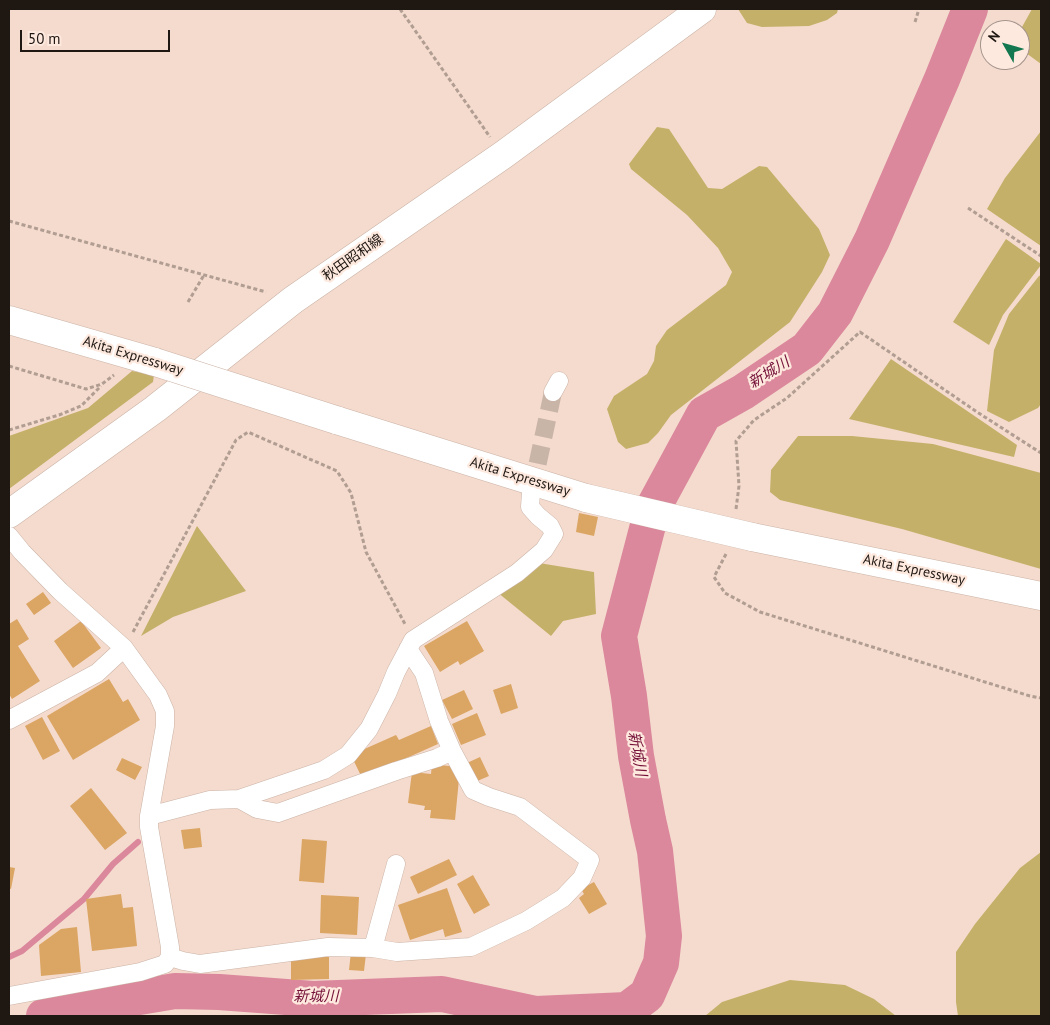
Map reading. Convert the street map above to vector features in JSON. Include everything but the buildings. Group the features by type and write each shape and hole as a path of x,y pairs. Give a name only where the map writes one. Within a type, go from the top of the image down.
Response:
{"main road":[{"name":"秋田昭和線","path":"9,514 155,409 293,300 503,155 702,9"},
{"name":"Akita Expressway","path":"9,320 155,362 586,498 752,537 1041,596"}],"street":[{"path":"149,816 210,800 239,799 324,770 348,755 369,729 411,645 517,573 544,550 554,534 550,526 530,507 531,493"},
{"path":"9,536 60,591 124,648 158,695 165,711 165,726 149,816 149,827 170,947 170,957 164,964 140,972 9,996"},
{"path":"170,957 183,962 200,964 328,946 373,948 397,952 471,947 526,921 563,898 582,878 590,860 520,807 473,790 452,751 439,721 424,673 411,645"},
{"path":"9,720 97,672 124,648"},
{"path":"239,799 258,809 278,813 437,758 452,751"},
{"path":"373,948 396,864"}],"path":[{"path":"400,9 503,155"},
{"path":"915,22 919,9"},
{"path":"968,208 1041,256"},
{"path":"9,221 293,300"},
{"path":"188,302 204,275"},
{"path":"860,332 1041,453"},
{"path":"9,366 86,389 102,384"},
{"path":"9,430 59,415 81,406 102,384 120,370"},
{"path":"124,648 236,440 248,432 337,471 351,493 366,552 411,645"}],"shaded area":[{"path":"738,9 838,9 837,13 827,20 809,26 762,27 747,23"},
{"path":"1032,9 1041,9 1041,64 1030,56 1030,20 1026,20"},
{"path":"657,127 669,129 708,188 722,189 759,166 767,167 819,229 830,255 822,272 790,322 671,415 648,443 626,449 618,442 607,409 614,396 647,374 654,361 656,346 667,330 726,285 732,272 718,248 687,215 631,169 629,164"},
{"path":"1041,131 1041,246 987,209 1005,178"},
{"path":"1006,239 1041,265 1003,315 989,345 953,322"},
{"path":"1041,275 1041,404 1038,408 1009,422 987,411 994,350 1009,314"},
{"path":"891,359 1017,445 1014,457 849,419"},
{"path":"132,371 154,375 153,382 9,489 9,436 88,408"},
{"path":"798,436 852,436 933,444 1041,473 1041,569 902,529 780,500 770,492 771,470"},
{"path":"197,526 246,591 173,617 141,636"},
{"path":"539,563 594,572 596,614 563,621 551,636 497,592"},
{"path":"1041,852 1041,1016 958,1016 956,1002 956,952 975,924 1020,868"},
{"path":"790,980 845,985 874,999 896,1016 705,1016 722,1002"}],"waterway":[{"name":"新城川","path":"44,1016 80,1007 175,991 219,992 313,999 442,994 536,1014 627,1010 647,995 661,963 664,936 655,851 636,756 619,636 652,510 704,414 743,392 807,349 835,313 872,240 942,79 970,9"},
{"path":"9,957 22,951 84,899 113,864 138,842"}],"tunnel":[{"path":"532,490 553,392"}]}
